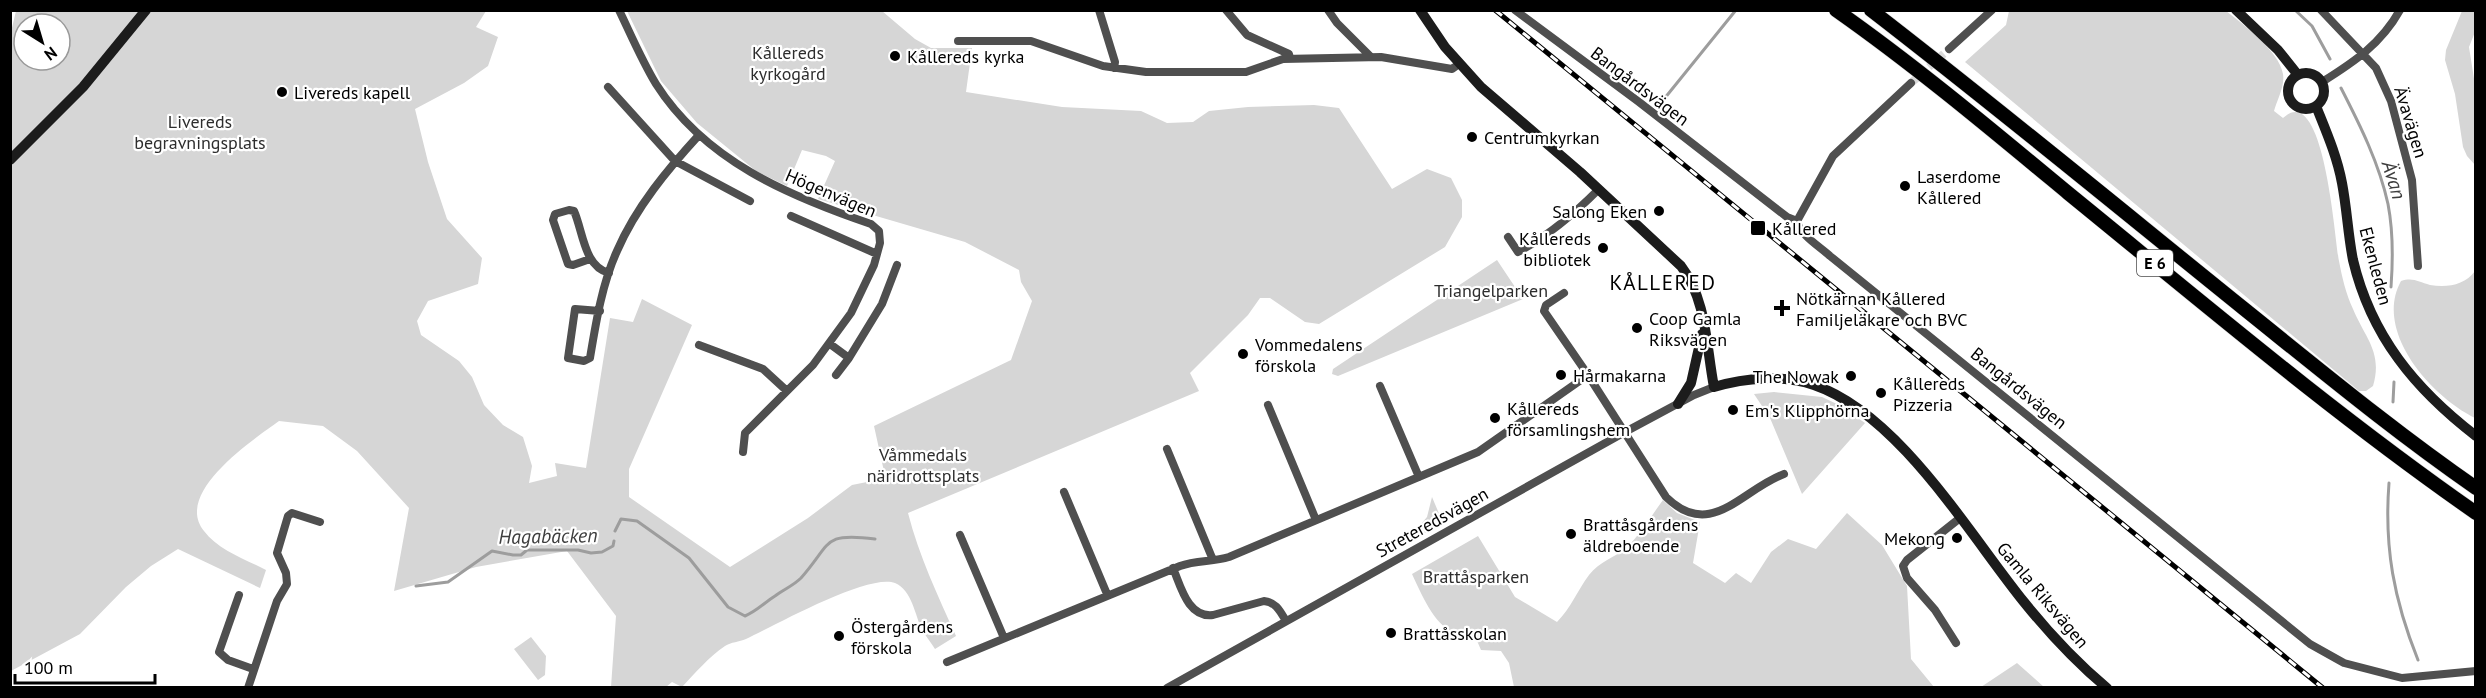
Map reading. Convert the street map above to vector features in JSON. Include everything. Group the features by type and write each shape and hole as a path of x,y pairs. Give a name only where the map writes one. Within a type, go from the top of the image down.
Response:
{"highway":[{"name":"E 6","path":"1836,10 1913,66 1982,121 2340,413 2475,513"},
{"name":"E 6","path":"1871,10 1995,107 2352,396 2425,453 2475,488"}],"street":[{"path":"10,160 83,87 146,10"},
{"name":"Högenvägen","path":"619,10 657,85 699,135 727,158 753,175 790,194 871,224 879,231 880,243 877,254 851,313 813,365 746,434 743,452"},
{"path":"1099,10 1115,62 1114,68"},
{"path":"1226,10 1247,35 1289,54 1290,58"},
{"path":"1328,10 1331,16 1371,57"},
{"path":"1420,10 1459,64 1489,94 1681,266 1696,292 1714,387"},
{"name":"Bangårdsvägen","path":"1515,10 1639,102 1787,217 1797,221 1798,227 1804,234 1830,256 2310,644 2329,656 2358,668 2402,678 2475,671"},
{"path":"1949,49 1992,10"},
{"path":"2236,10 2278,50 2298,75"},
{"name":"Ävavägen","path":"2321,10 2364,55 2383,80 2407,155 2415,202 2418,266"},
{"path":"2322,82 2364,55 2379,41 2400,10"},
{"path":"958,41 1031,41 1092,63 1146,72 1246,72 1290,58 1395,58 1452,69 1459,64"},
{"path":"2311,73 2322,82 2323,97 2316,106 2300,108 2291,101 2289,86 2298,75 2311,73"},
{"path":"1797,221 1833,156 1911,83"},
{"path":"608,87 675,161 750,201"},
{"name":"Ekenleden","path":"2316,106 2337,162 2353,259 2373,320 2412,377 2456,421 2475,436"},
{"path":"600,311 575,309 568,357 588,361 600,311 609,273 617,250 640,210 675,161 699,135"},
{"path":"1508,237 1518,252 1538,241 1574,213 1598,190"},
{"path":"590,259 573,266 567,262 553,220 555,214 574,211 590,259 596,267 609,273"},
{"path":"791,216 877,254"},
{"path":"836,375 882,304 897,265"},
{"path":"1564,293 1546,305 1544,311 1666,497 1677,508 1690,514 1717,513 1735,504 1768,480 1784,474"},
{"path":"1678,404 1691,383 1704,328"},
{"path":"830,344 849,358"},
{"path":"699,345 763,369 787,391"},
{"path":"947,662 1173,568 1199,560 1229,557 1478,452 1588,375"},
{"name":"Gamla Riksvägen","path":"1714,387 1752,379 1810,383 1828,390 1870,418 1907,452 2046,628 2086,670 2107,687"},
{"path":"1380,386 1419,477"},
{"name":"Streteredsvägen","path":"1167,687 1624,432 1714,387"},
{"path":"1268,405 1316,520"},
{"path":"1167,449 1213,560"},
{"path":"1064,492 1107,594"},
{"path":"248,687 278,601 287,584 286,573 277,553 288,516 292,513 320,522"},
{"path":"1956,643 1935,610 1907,578 1904,566 1907,560 1960,518"},
{"path":"960,535 1004,638"},
{"path":"1173,568 1187,600 1197,613 1206,616 1213,615 1264,601 1271,602 1286,621"},
{"path":"239,595 219,652 228,660 253,669"}],"green space":[{"path":"16,11 486,11 476,27 498,37 488,66 464,83 415,109 428,162 447,219 482,258 478,284 428,301 417,321 421,335 459,361 472,377 484,405 503,425 523,437 532,466 529,483 557,476 555,463 586,468 610,318 633,322 642,299 692,325 629,469 629,497 730,567 808,518 852,485 885,476 874,426 1011,360 1032,301 1021,282 1019,270 965,242 818,199 835,161 826,156 802,150 787,186 756,171 697,123 661,81 627,11 882,11 915,39 931,48 972,48 966,92 1062,107 1141,111 1167,123 1193,122 1209,111 1248,107 1314,105 1339,108 1392,189 1427,169 1451,178 1462,200 1462,217 1445,247 1319,324 1305,322 1270,298 1260,298 1248,315 1190,373 1199,391 908,513 923,560 956,636 935,649 922,630 905,591 895,583 882,582 843,593 746,639 727,645 708,660 682,687 672,682 666,687 611,687 616,616 567,551 476,567 394,591 409,508 357,451 323,426 279,421 220,469 199,500 197,516 204,531 217,544 232,554 266,570 260,588 178,549 151,566 126,587 80,634 11,671 10,36 12,28 12,72 72,72 72,12"},
{"path":"2009,11 2226,11 2260,39 2275,56 2283,74 2282,88 2274,111 2283,118 2297,112 2309,122 2318,142 2331,198 2344,285 2374,354 2376,374 2373,386 2366,391 2359,391 1965,62 2006,25"},
{"path":"2462,11 2475,11 2475,32 2469,47 2475,85 2475,165 2463,147 2455,94 2445,60 2446,50"},
{"name":"Triangelparken","path":"1497,260 1523,299 1338,376 1332,374 1333,369"},
{"path":"2475,271 2476,418 2441,395 2411,361 2401,341 2395,321 2394,301 2401,281 2413,280 2430,285 2449,286 2466,280"},
{"path":"1774,392 1822,397 1839,405 1865,423 1802,494 1770,418 1754,394"},
{"path":"1432,497 1443,523 1423,534 1421,524 1427,517"},
{"name":"Brattåsparken","path":"1663,500 1677,513 1700,522 1693,563 1725,583 1736,573 1751,583 1771,552 1788,539 1816,549 1847,513 1882,545 1907,586 1911,659 1934,687 1514,687 1509,663 1501,651 1481,650 1475,636 1458,640 1453,631 1446,628 1434,616 1412,574 1478,536 1515,597 1557,622 1589,575 1631,543"},
{"path":"531,637 546,656 545,675 538,680 514,649"},
{"path":"2017,663 2044,687 1981,687"}],"waterway":[{"name":"Hagabäcken","path":"1660,104 1736,10"},
{"name":"Ävan","path":"2295,10 2312,26 2330,59"},
{"name":"Ävan","path":"2341,88 2368,144 2380,174 2388,204 2392,235 2391,287"},
{"name":"Ävan","path":"2393,402 2394,382"},
{"name":"Ävan","path":"2389,483 2388,530 2393,573 2403,616 2418,660"},
{"name":"Hagabäcken","path":"615,531 621,519 637,521 689,558 728,607 745,616 798,581 824,548 836,539 845,537 875,539"},
{"name":"Hagabäcken","path":"416,586 448,582 492,551 513,555 521,555 527,550 578,550 591,553 602,552 613,546 614,541"}],"tunnel":[{"path":"1911,83 1949,49"}],"railway":[{"path":"1495,10 2323,688"}],"place":[{"name":"Kållereds kyrka","path":"895,56"},
{"name":"Livereds kapell","path":"282,92"},
{"name":"Centrumkyrkan","path":"1472,137"},
{"name":"Laserdome Kållered","path":"1905,186"},
{"name":"Salong Eken","path":"1659,211"},
{"name":"Kållered","path":"1758,228"},
{"name":"Kållereds bibliotek","path":"1603,248"},
{"name":"Nötkärnan Kållered Familjeläkare och BVC","path":"1782,308"},
{"name":"Coop Gamla Riksvägen","path":"1637,328"},
{"name":"Vommedalens förskola","path":"1243,354"},
{"name":"Hårmakarna","path":"1561,375"},
{"name":"The Nowak","path":"1851,376"},
{"name":"Kållereds Pizzeria","path":"1881,393"},
{"name":"Em's Klipphörna","path":"1733,410"},
{"name":"Kållereds församlingshem","path":"1495,418"},
{"name":"Brattåsgårdens äldreboende","path":"1571,534"},
{"name":"Mekong","path":"1957,538"},
{"name":"Brattåsskolan","path":"1391,633"},
{"name":"Östergårdens förskola","path":"839,636"}],"district":[{"name":"KÅLLERED","path":"1663,282"}],"park label":[{"name":"Kållereds kyrkogård","path":"788,62"},
{"name":"Livereds begravningsplats","path":"200,131"},
{"name":"Våmmedals näridrottsplats","path":"923,464"}]}
